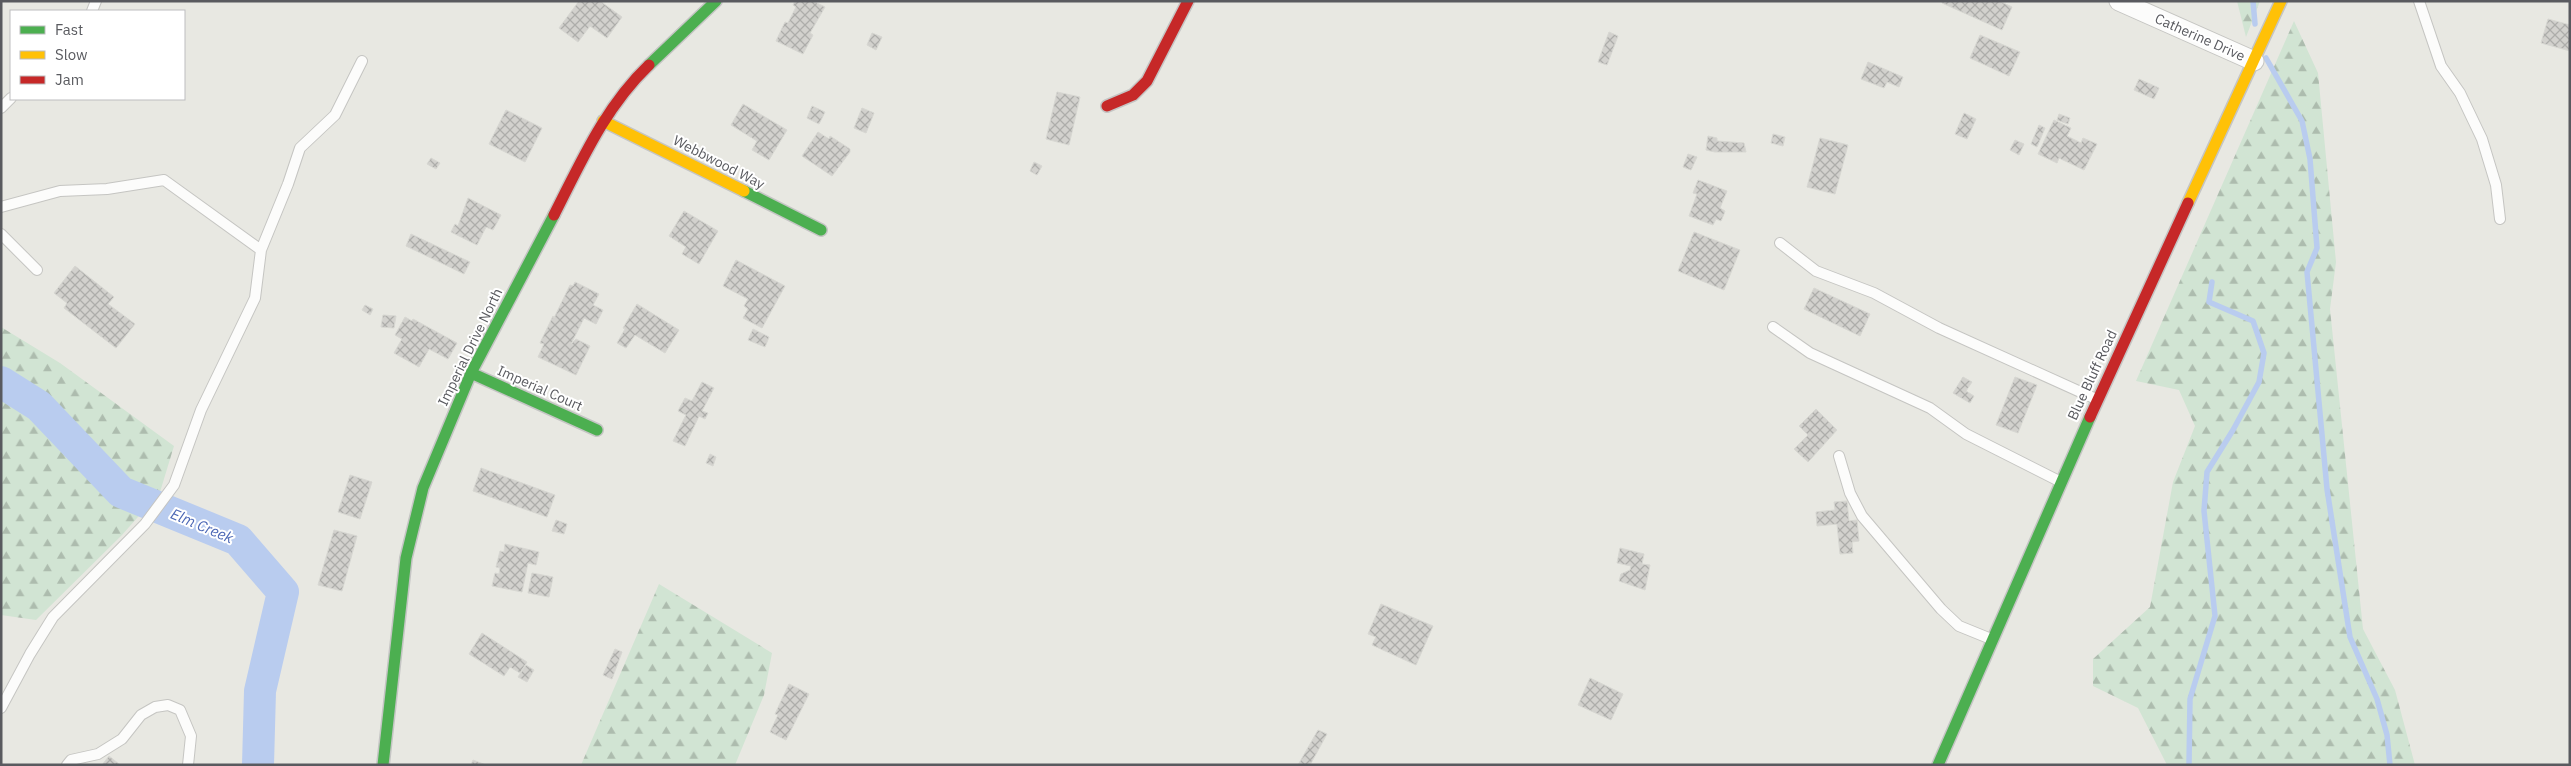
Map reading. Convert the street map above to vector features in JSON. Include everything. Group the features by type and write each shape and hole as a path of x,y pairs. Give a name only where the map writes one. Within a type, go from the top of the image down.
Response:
{"street":[{"name":"Imperial Drive North","path":"382,765 406,558 423,488 471,373 603,121 629,84 716,1"},
{"path":"1107,106 1133,95 1147,81 1188,1"},
{"name":"Catherine Drive","path":"2119,1 2254,61"},
{"name":"Blue Bluff Road","path":"1938,765 2060,481 2281,1"},
{"name":"Webbwood Way","path":"603,121 821,230"},
{"name":"Imperial Court","path":"471,373 597,430"}],"lane":[{"path":"2419,1 2441,66 2460,93 2482,139 2496,185 2500,219"},
{"path":"1,708 53,617 145,524 174,484 201,410 255,298 260,250 288,184 300,148 335,115 362,61"},
{"path":"1,108 10,99"},
{"path":"1,207 60,191 107,189 164,180 260,250"},
{"path":"1,234 37,270"},
{"path":"1780,243 1816,271 1874,292 1939,328 2098,399"},
{"path":"1772,327 1810,353 1930,408 1966,434 2060,481"},
{"path":"1839,456 1850,493 1862,516 1941,609 1960,626 1992,640"},
{"path":"67,765 71,760 98,754 122,739 142,715 155,707 168,705 180,710 191,736 188,765"}],"green space":[{"path":"2237,1 2260,1 2246,37"},
{"path":"2294,21 2318,73 2336,262 2330,309 2363,629 2395,690 2415,765 2167,765 2138,708 2093,686 2093,659 2150,607 2173,482 2195,426 2179,390 2136,381"},
{"path":"1,327 60,363 174,446 160,492 122,535 36,620 1,615"},
{"path":"659,584 772,653 764,695 735,765 581,765"}],"building":[{"path":"579,1 600,1 622,17 607,38 590,26 578,42 559,28"},
{"path":"795,1 813,1 825,7 810,33 813,35 803,54 776,41 785,22 788,23 796,7 793,5"},
{"path":"1942,1 1999,1 2012,7 2002,30 1942,3"},
{"path":"2548,19 2570,25 2570,51 2541,43"},
{"path":"1609,32 1618,36 1607,65 1598,62"},
{"path":"872,33 882,37 876,50 867,45"},
{"path":"1980,35 2020,52 2009,76 1970,58"},
{"path":"1868,62 1903,77 1899,87 1887,82 1884,88 1861,79"},
{"path":"2139,79 2159,88 2154,99 2134,90"},
{"path":"1057,92 1080,97 1069,145 1046,139"},
{"path":"743,104 787,130 769,160 752,150 757,141 731,125"},
{"path":"812,106 825,112 819,124 807,118"},
{"path":"862,108 874,113 866,133 854,128"},
{"path":"506,110 542,128 525,162 489,144"},
{"path":"1964,113 1976,119 1967,139 1955,134"},
{"path":"2059,114 2070,118 2068,124 2057,120"},
{"path":"2054,120 2071,128 2067,136 2081,143 2083,138 2097,144 2084,170 2059,158 2057,163 2038,154"},
{"path":"2039,125 2045,128 2037,147 2031,144"},
{"path":"818,132 829,139 830,136 850,149 850,152 832,176 802,156"},
{"path":"1773,134 1785,137 1783,146 1771,143"},
{"path":"1708,136 1717,138 1717,141 1744,143 1746,152 1715,152 1706,150"},
{"path":"1820,138 1848,145 1835,194 1807,187"},
{"path":"2015,140 2024,144 2019,155 2010,150"},
{"path":"1688,154 1697,157 1691,170 1683,167"},
{"path":"431,158 440,163 436,169 427,164"},
{"path":"1034,162 1042,166 1037,175 1030,171"},
{"path":"1698,180 1727,191 1720,208 1725,211 1724,214 1721,221 1716,219 1713,225 1689,216 1697,194 1693,193"},
{"path":"468,198 501,215 493,230 486,227 477,245 451,232 455,224 458,226"},
{"path":"684,211 718,231 699,264 682,254 686,247 669,236"},
{"path":"1694,232 1740,250 1724,290 1678,271"},
{"path":"411,234 470,262 464,274 406,246"},
{"path":"736,260 785,286 762,328 743,318 748,309 744,306 748,299 723,286"},
{"path":"75,266 114,297 108,304 135,324 116,348 64,308 67,303 54,293"},
{"path":"575,282 599,294 593,305 603,310 596,324 584,318 571,344 576,339 590,346 576,375 538,357 544,344 540,343 553,316 554,318 570,285 573,286"},
{"path":"1814,288 1870,314 1860,336 1804,309"},
{"path":"637,304 679,330 665,353 635,335 626,348 617,343 625,329 623,328"},
{"path":"365,305 373,309 370,315 362,310"},
{"path":"383,315 396,316 394,328 381,327"},
{"path":"405,317 412,321 413,319 457,343 448,359 429,349 419,367 394,353 402,339 395,335"},
{"path":"753,329 769,337 765,347 748,340"},
{"path":"1963,377 1972,382 1966,391 1974,396 1970,403 1953,393"},
{"path":"2015,377 2037,385 2018,433 1996,425"},
{"path":"702,382 714,388 702,411 708,413 705,419 699,416 685,446 673,441 686,415 678,411 685,398 692,401"},
{"path":"1816,409 1837,430 1808,462 1794,449 1808,435 1799,426"},
{"path":"710,454 716,457 713,466 706,463"},
{"path":"481,468 555,495 547,517 473,491"},
{"path":"350,475 372,482 360,519 338,512"},
{"path":"1847,501 1849,521 1857,520 1859,541 1852,542 1853,553 1840,554 1837,524 1817,526 1816,512 1835,510 1834,502"},
{"path":"556,520 567,524 564,534 552,531"},
{"path":"334,530 357,536 342,591 318,585"},
{"path":"505,544 539,552 536,565 528,563 522,592 492,586 495,573 499,574 500,568 496,567 500,551 504,552"},
{"path":"1620,548 1644,554 1642,564 1650,565 1645,590 1619,581 1621,574 1630,570 1631,566 1617,563"},
{"path":"532,573 553,577 549,597 528,593"},
{"path":"1381,604 1433,626 1416,665 1372,645 1376,637 1368,634"},
{"path":"482,633 527,662 520,673 510,667 504,676 469,654"},
{"path":"615,649 622,652 612,679 603,675"},
{"path":"526,665 534,670 527,682 518,677"},
{"path":"1590,678 1623,694 1611,720 1578,705"},
{"path":"789,684 809,694 786,740 770,732 778,715 775,714"},
{"path":"1318,730 1327,734 1310,765 1298,765"},
{"path":"109,756 119,764 120,765 102,765"},
{"path":"473,760 486,765 471,765"}],"waterway":[{"path":"2253,1 2255,24"},
{"path":"2266,58 2302,121 2310,159 2317,248 2307,272 2327,489 2350,637 2377,699 2387,735 2390,765"},
{"path":"2189,765 2190,699 2215,616 2204,511 2207,472 2233,430 2259,382 2264,353 2253,321 2209,302 2212,282"},
{"name":"Elm Creek","path":"1,382 39,406 121,492 238,540 283,592 260,691 258,765"}],"traffic: fast":[{"path":"649,65 716,1"},
{"path":"744,191 821,230"},
{"path":"383,765 406,558 423,488 471,373 554,215"},
{"path":"471,373 597,430"},
{"path":"1938,765 2090,417"}],"traffic: slow":[{"path":"2188,203 2281,1"},
{"path":"603,121 744,191"}],"traffic: jam":[{"path":"1107,106 1133,95 1147,81 1188,1"},
{"path":"554,215 584,155 607,117 633,81 649,65"},
{"path":"2090,417 2188,203"}]}
